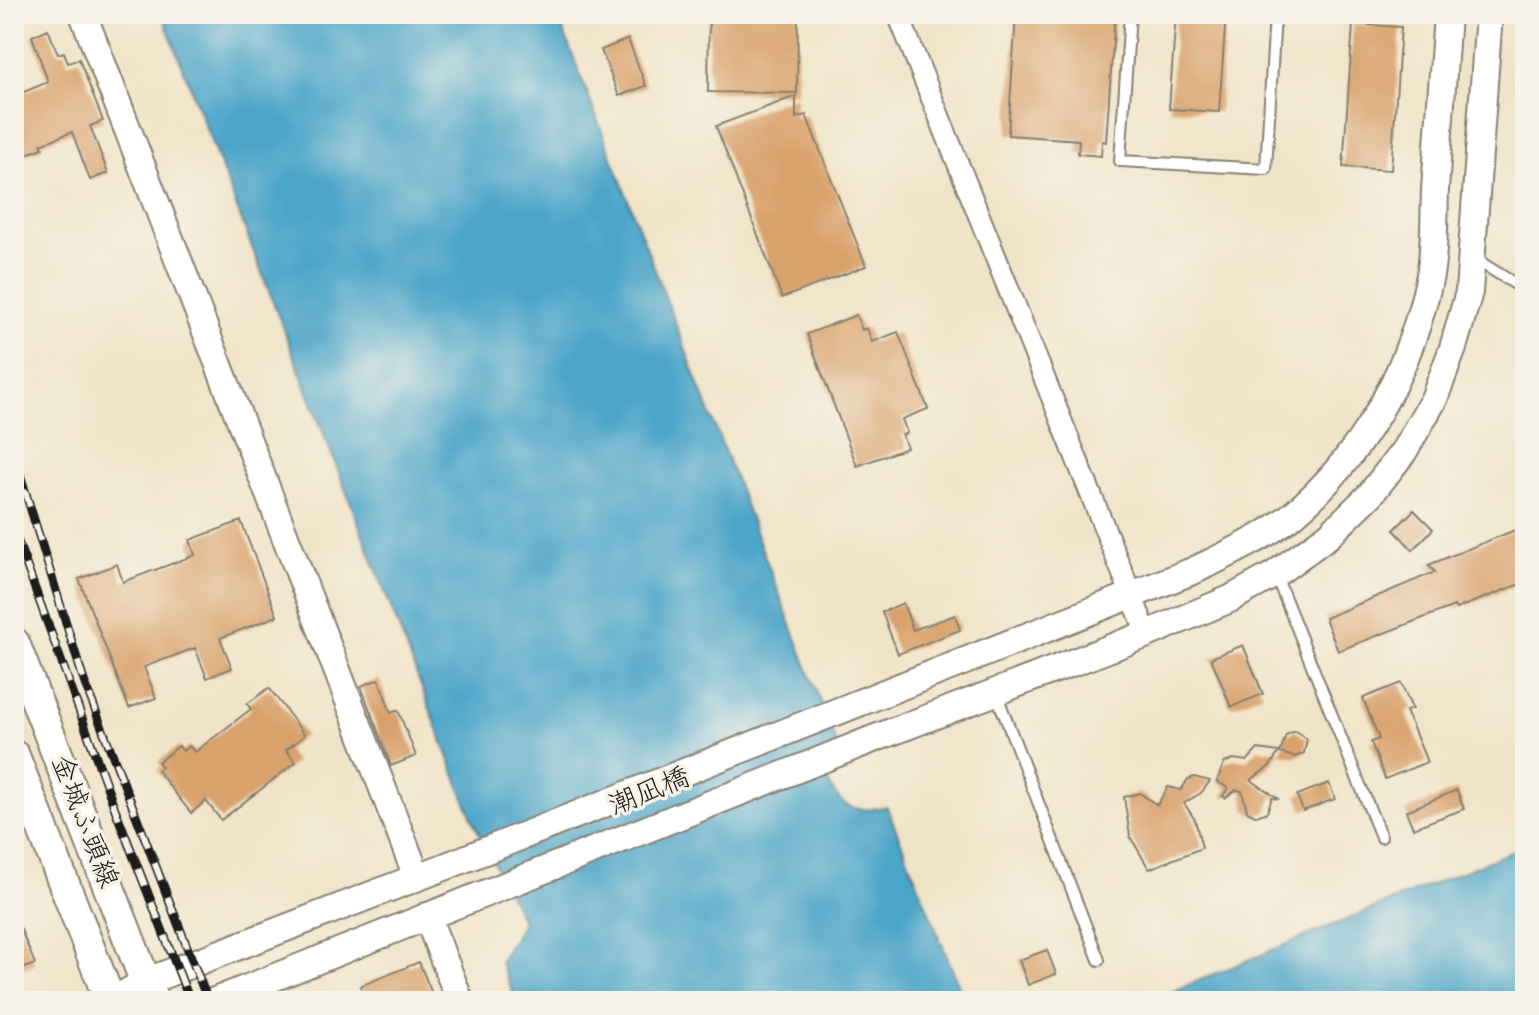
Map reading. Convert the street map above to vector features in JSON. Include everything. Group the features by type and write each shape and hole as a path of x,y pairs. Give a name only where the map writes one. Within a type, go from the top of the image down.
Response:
{"main road":[{"name":"金城ふ頭線","path":"14,643 149,991"},
{"name":"金城ふ頭線","path":"14,756 111,1001"}],"street":[{"path":"83,14 428,873"},
{"path":"898,14 1147,634"},
{"name":"潮凪橋","path":"111,1001 149,991 428,873 1195,570 1246,545 1302,507 1340,467 1369,429 1395,384 1412,338 1430,273 1447,14"},
{"name":"潮凪橋","path":"215,1001 873,739 1147,634 1230,599 1275,574 1329,535 1370,495 1404,451 1434,399 1453,348 1469,292 1489,14"},
{"path":"439,911 460,1001"}],"lane":[{"path":"1130,14 1120,161 1266,169 1275,14"},
{"path":"1470,256 1525,290"},
{"path":"1275,574 1381,837"},
{"path":"996,692 1099,960"}],"water":[{"path":"162,14 557,14 840,753 819,761 830,786 842,802 859,809 887,807 965,1001 516,1001 500,961 523,922 474,823"},
{"path":"1525,846 1525,1001 1149,1001"}],"building":[{"path":"709,14 798,14 797,93 708,92"},
{"path":"1016,14 1115,14 1106,142 1102,141 1101,156 1078,154 1079,140 1008,135"},
{"path":"1176,14 1226,14 1219,112 1169,109"},
{"path":"1353,24 1401,27 1391,170 1343,167"},
{"path":"48,29 58,54 64,52 68,63 79,59 103,121 90,126 108,173 90,180 72,132 14,159 14,96 48,82 32,36"},
{"path":"628,39 646,86 619,96 601,50"},
{"path":"796,96 796,118 806,115 866,266 782,298 716,126"},
{"path":"856,315 862,330 867,328 872,342 898,332 928,409 902,419 907,433 902,435 907,448 857,466 807,334"},
{"path":"1414,510 1433,529 1413,550 1394,530"},
{"path":"241,521 277,616 220,638 232,668 207,678 195,648 144,667 156,698 129,708 79,579 117,564 123,582 195,555 190,540"},
{"path":"1525,526 1525,582 1338,651 1325,618 1435,572 1428,565"},
{"path":"903,603 913,630 955,615 960,630 898,654 882,612"},
{"path":"1243,645 1263,694 1231,707 1211,658"},
{"path":"379,679 391,713 398,710 416,756 391,766 361,686"},
{"path":"1401,683 1412,709 1406,711 1427,762 1385,779 1371,742 1379,739 1363,698"},
{"path":"269,688 305,735 286,750 296,762 221,820 206,801 191,813 157,770 162,767 158,762 179,746 183,751 189,746 195,752 251,709 247,704"},
{"path":"1295,731 1307,739 1304,753 1295,757 1280,753 1286,735"},
{"path":"1258,749 1279,752 1270,766 1251,780 1279,799 1272,798 1267,812 1257,816 1247,811 1242,791 1236,790 1225,798 1223,796 1228,788 1217,781 1224,763 1234,759 1247,761"},
{"path":"1194,777 1210,781 1201,793 1184,803 1195,820 1202,848 1149,869 1130,836 1124,797 1140,793 1157,805 1168,787 1181,790 1188,779"},
{"path":"1329,783 1335,799 1303,811 1297,795"},
{"path":"1457,790 1464,809 1413,828 1406,811"},
{"path":"14,913 35,964 14,972"},
{"path":"1047,950 1056,974 1028,985 1019,960"},
{"path":"419,962 435,1001 366,1001 360,986"}],"railway":[{"path":"14,455 84,681 208,1001"},
{"path":"14,531 115,809 190,1001"}]}
